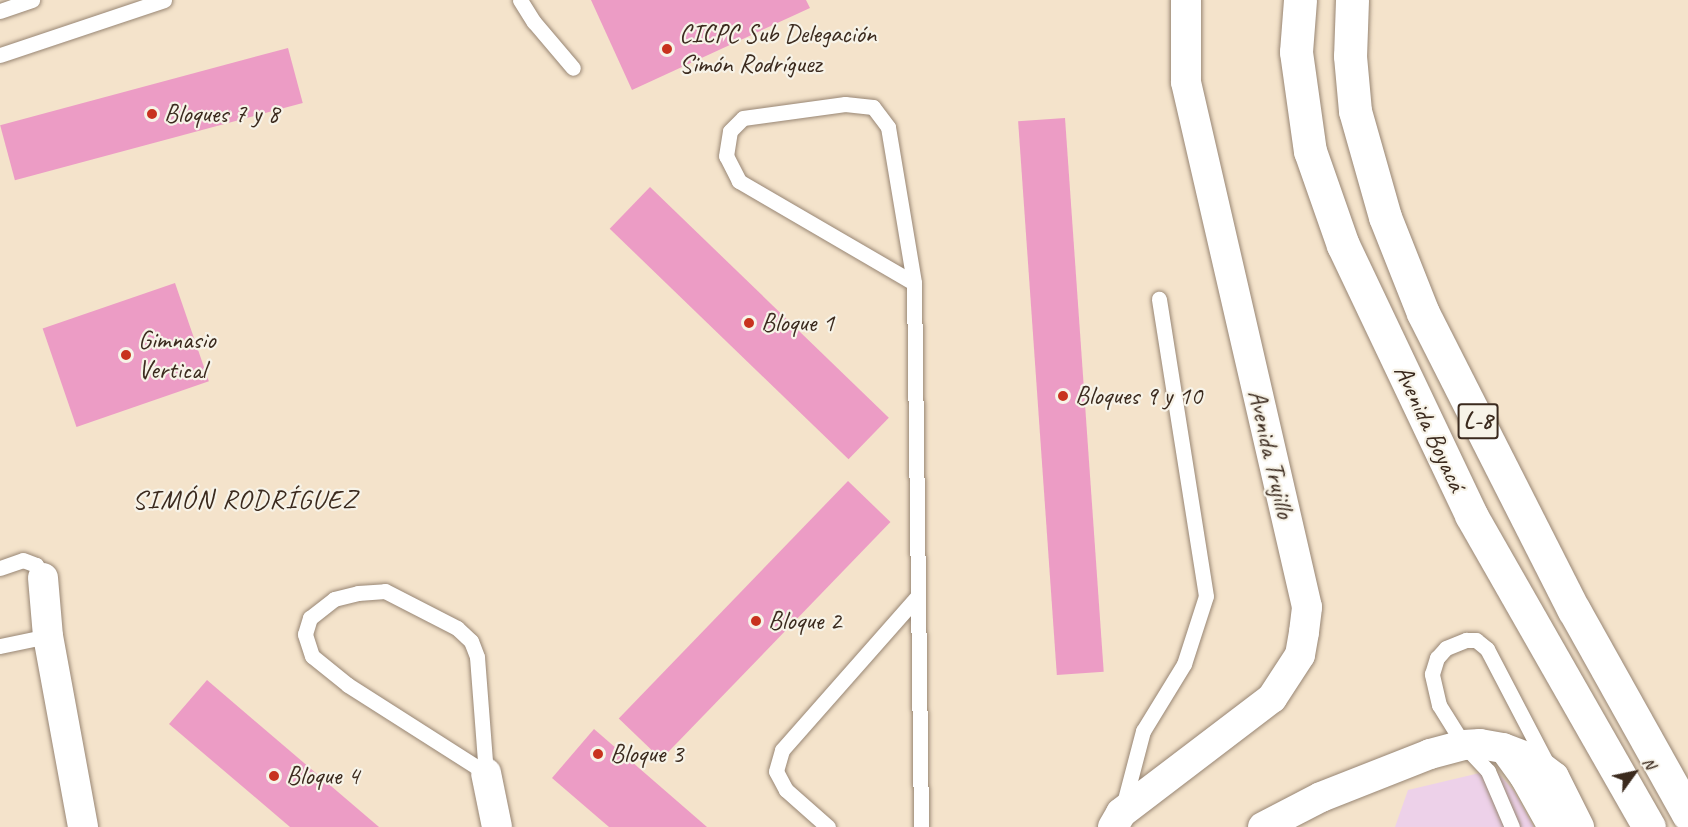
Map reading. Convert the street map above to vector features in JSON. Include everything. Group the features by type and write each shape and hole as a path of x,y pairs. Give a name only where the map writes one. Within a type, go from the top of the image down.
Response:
{"highway":[{"path":"1282,0 1296,52"},
{"name":"Avenida Boyacá","path":"1300,0 1296,52 1310,151 1343,244 1471,515 1649,827"},
{"name":"Avenida Boyacá","path":"1352,0 1350,56 1355,111 1385,217 1423,313 1574,610 1688,814"}],"street":[{"name":"Avenida Trujillo","path":"1121,822 1272,698 1300,655 1307,607 1186,82 1186,0"},
{"path":"43,578 48,636 83,827"},
{"path":"1263,827 1321,797 1430,754 1464,745 1503,748 1529,758 1554,777 1579,827"},
{"path":"1503,748 1525,777 1553,827"},
{"path":"486,773 496,827"}],"lane":[{"path":"0,11 32,0"},
{"path":"0,55 164,0"},
{"path":"520,0 534,22 573,68"},
{"path":"914,283 739,181 726,156 730,131 743,118 845,104 873,106 888,127 914,283 921,827"},
{"path":"1121,822 1143,731 1184,664 1206,596 1159,299"},
{"path":"0,568 23,560 36,566 43,578"},
{"path":"385,591 457,628 471,641 477,657 486,773 348,685 312,656 305,634 310,618 334,599 385,591"},
{"path":"828,827 786,790 776,771 782,750 918,596"},
{"path":"0,646 48,636"},
{"path":"1512,827 1488,771 1464,745 1439,705 1432,674 1437,658 1446,648 1456,642 1476,640 1487,649 1554,777"}],"shaded area":[{"path":"1488,771 1499,774 1514,791 1534,827 1395,827 1408,790"}],"building":[{"name":"CICPC Sub Delegación Simón Rodríguez","path":"591,0 806,0 810,8 632,90"},
{"name":"Bloques 7 y 8","path":"288,48 303,103 15,180 0,125"},
{"name":"Bloques 9 y 10","path":"1065,118 1104,672 1057,675 1018,121"},
{"name":"Bloque 1","path":"650,187 889,418 849,459 610,229"},
{"name":"Gimnasio Vertical","path":"175,283 209,381 76,427 43,329"},
{"name":"Bloque 2","path":"848,481 890,522 661,759 619,718"},
{"name":"Bloque 4","path":"207,680 379,827 290,827 169,724"},
{"name":"Bloque 3","path":"594,729 707,827 609,827 552,778"}],"place":[{"name":"CICPC Sub Delegación Simón Rodríguez","path":"667,49"},
{"name":"Bloques 7 y 8","path":"152,114"},
{"name":"Bloque 1","path":"749,323"},
{"name":"Gimnasio Vertical","path":"126,355"},
{"name":"Bloques 9 y 10","path":"1063,396"},
{"name":"Bloque 2","path":"756,621"},
{"name":"Bloque 3","path":"598,754"},
{"name":"Bloque 4","path":"274,776"}],"district":[{"name":"SIMÓN RODRÍGUEZ","path":"245,500"}]}
